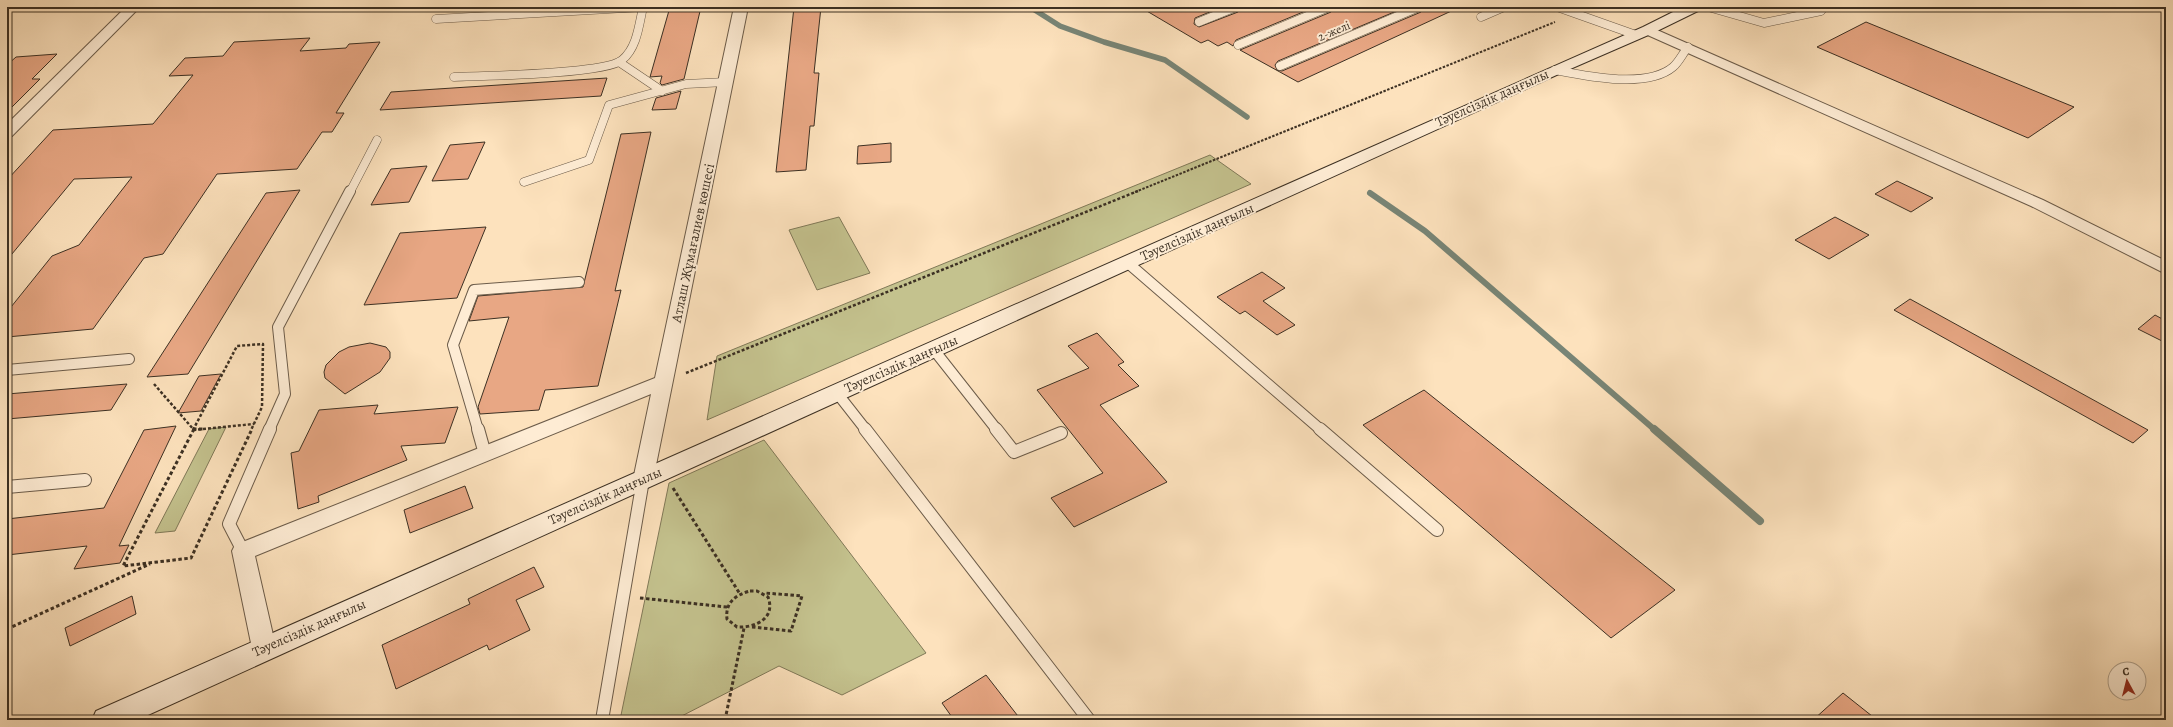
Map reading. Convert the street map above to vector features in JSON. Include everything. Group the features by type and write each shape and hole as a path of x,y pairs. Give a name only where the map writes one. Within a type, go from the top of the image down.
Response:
{"street":[{"path":"7,133 133,7"},
{"name":"Атлаш Жұмағалиев көшесі","path":"652,476 664,382 741,7"},
{"name":"Тәуелсіздік даңғылы","path":"106,720 264,648 1128,263 1555,70 1642,33 1695,7"},
{"path":"1642,33 1688,47 2037,203 2166,268"},
{"path":"264,648 243,551 664,382"}],"lane":[{"path":"436,19 643,7 632,49 619,62 596,68 454,77"},
{"path":"1199,22 1236,7"},
{"path":"1238,45 1329,7"},
{"name":"2-желі","path":"1280,66 1420,7"},
{"path":"1481,17 1504,7"},
{"path":"1557,7 1642,33"},
{"path":"1708,7 1764,24 1821,11 1824,7"},
{"path":"1555,70 1597,77 1648,77 1661,74 1673,68 1688,47"},
{"path":"619,62 662,91"},
{"path":"524,182 589,160 609,105 686,84 726,82"},
{"path":"243,551 229,524 285,394 278,327 377,140"},
{"path":"1128,263 1437,530"},
{"path":"485,454 452,345 474,290 579,282"},
{"path":"934,350 1014,452 1061,433"},
{"path":"7,370 129,359"},
{"path":"837,393 1089,720"},
{"path":"602,720 623,595 652,476"},
{"path":"7,487 85,480"}],"path":[{"path":"664,382 1576,14"},
{"path":"263,344 262,407 254,424 191,558 124,566 237,346 263,344"},
{"path":"154,384 194,430"},
{"path":"194,430 254,424"},
{"path":"652,476 669,483 740,594"},
{"path":"7,629 154,562"},
{"path":"750,591 764,593 802,596 791,631 752,627 744,628 731,624 726,613 727,607 731,601 740,594 750,591"},
{"path":"752,627 765,620 771,608 768,596 764,593"},
{"path":"623,595 727,607"},
{"path":"725,720 744,628"}],"shaded area":[{"path":"1210,155 1251,184 707,420 717,356"},
{"path":"839,217 870,273 817,290 789,230"},
{"path":"226,427 175,531 155,533 209,429"},
{"path":"764,440 926,653 842,695 779,666 674,720 620,720 669,483"}],"building":[{"path":"670,7 701,7 684,79 662,85 660,83 662,76 650,77"},
{"path":"794,7 821,7 814,73 819,73 814,126 810,126 806,170 776,172"},
{"path":"1140,7 1222,7 1195,18 1194,24 1199,27 1238,12 1241,7 1315,7 1236,40 1233,46 1227,42 1218,46 1208,40 1201,43"},
{"path":"1334,7 1406,7 1278,61 1275,65 1277,70 1282,71 1421,12 1424,7 1460,7 1298,82 1240,50 1331,12"},
{"path":"1866,22 2074,107 2028,138 1817,47"},
{"path":"310,38 300,51 346,48 349,44 380,42 336,113 344,113 332,132 322,132 297,169 217,174 163,254 144,258 93,329 7,337 7,312 52,256 79,245 132,177 74,179 7,260 7,180 53,130 153,124 193,75 169,76 185,58 223,56 234,42"},
{"path":"57,54 32,79 40,79 7,112 7,65 16,57"},
{"path":"607,78 601,96 380,110 391,92"},
{"path":"681,91 676,109 652,110 656,98"},
{"path":"651,132 615,291 621,290 598,386 545,390 539,410 480,414 478,407 509,317 469,321 478,296 583,287 621,134"},
{"path":"485,142 468,179 432,181 450,145"},
{"path":"891,143 891,162 857,164 858,146"},
{"path":"427,166 409,202 371,205 391,169"},
{"path":"1897,181 1933,198 1911,212 1875,194"},
{"path":"300,190 188,374 147,377 266,193"},
{"path":"1835,217 1869,235 1829,259 1795,240"},
{"path":"486,227 457,298 364,305 400,233"},
{"path":"1262,272 1285,288 1263,301 1295,325 1277,335 1245,311 1240,314 1217,297"},
{"path":"1910,299 2148,430 2133,443 1894,310"},
{"path":"2155,315 2166,321 2166,343 2138,329"},
{"path":"1097,333 1124,362 1118,365 1139,386 1100,405 1167,482 1074,527 1051,498 1103,473 1037,390 1089,368 1068,346"},
{"path":"370,343 386,347 390,352 390,358 380,372 345,394 325,378 324,372 326,365 339,352 349,347"},
{"path":"221,374 201,411 178,413 199,376"},
{"path":"127,384 111,410 7,419 7,394"},
{"path":"1424,390 1675,590 1611,638 1363,425"},
{"path":"378,405 374,414 458,407 445,443 401,446 407,460 318,496 319,502 298,509 291,453 299,451 319,410"},
{"path":"176,426 119,546 129,545 120,563 74,569 87,546 7,555 7,519 104,508 144,430"},
{"path":"465,486 473,508 410,533 404,510"},
{"path":"534,567 544,587 516,600 530,630 489,650 487,645 396,689 382,645 470,604 468,599"},
{"path":"132,596 136,614 70,646 65,628"},
{"path":"986,675 1021,720 954,720 942,703"},
{"path":"1843,693 1877,720 1813,720"}],"waterway":[{"path":"1030,7 1060,26 1104,42 1165,60 1247,117"},
{"path":"1370,193 1425,231 1655,430"},
{"path":"1654,429 1760,521"}]}
